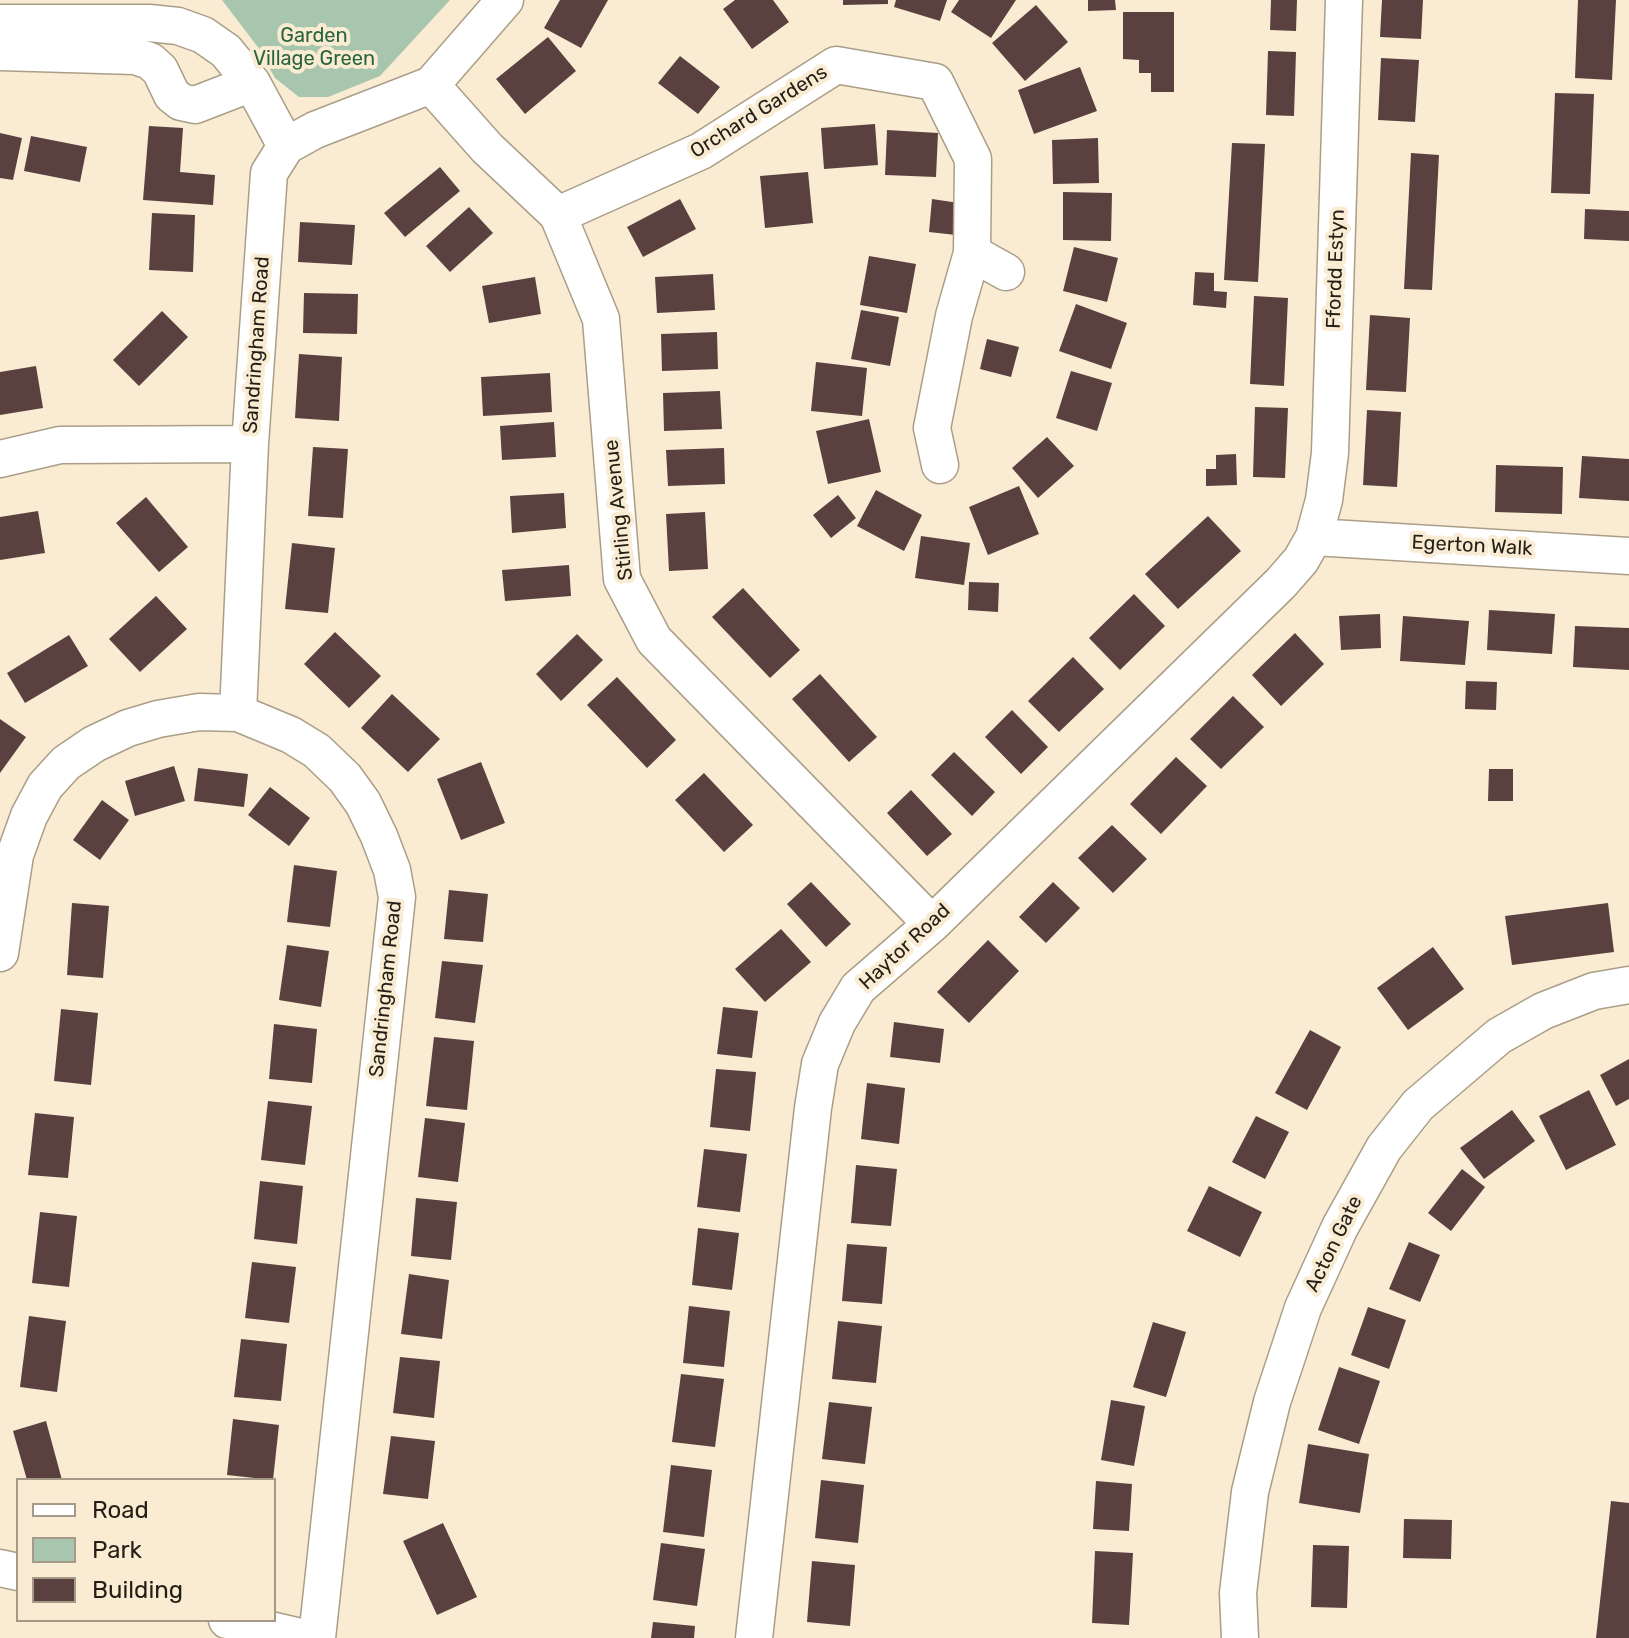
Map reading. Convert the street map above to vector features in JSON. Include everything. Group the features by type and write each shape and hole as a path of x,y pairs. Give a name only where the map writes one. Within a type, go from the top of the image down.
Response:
{"street":[{"path":"0,23 149,23 178,26 203,35 226,51 252,83 278,159 315,130 431,85 505,0"},
{"name":"Ffordd Estyn","path":"1314,537 1324,500 1330,453 1344,0"},
{"path":"0,52 135,56 150,61 160,70 172,95 181,102 195,105 252,83"},
{"name":"Orchard Gardens","path":"558,215 701,151 836,65 935,82 973,159 972,253 954,316 940,465"},
{"name":"Stirling Avenue","path":"431,85 487,148 558,215 601,319 622,579 654,640 932,924"},
{"name":"Sandringham Road","path":"278,159 250,444 238,713 291,735 317,751 345,778 363,803 379,836 392,870 397,897 317,1638"},
{"path":"972,253 1006,272"},
{"path":"0,459 60,445 250,444"},
{"name":"Egerton Walk","path":"1314,537 1629,556"},
{"name":"Haytor Road","path":"754,1638 811,1123 820,1064 837,1023 858,988 932,924 1281,583 1301,560 1314,537"},
{"path":"0,953 15,855 29,816 45,786 66,763 117,733 158,719 199,712 238,713"},
{"name":"Acton Gate","path":"1240,1638 1238,1593 1250,1492 1272,1402 1309,1294 1340,1227 1384,1148 1418,1105 1499,1036 1555,1006 1594,991 1629,985"},
{"path":"236,1622 305,1638"}],"green space":[{"name":"Garden Village Green","path":"222,0 450,0 380,76 328,97 299,97 275,78 257,46"}],"building":[{"path":"560,0 608,0 581,48 544,28"},
{"path":"735,0 773,0 789,22 752,49 723,9"},
{"path":"843,0 888,0 888,4 843,5"},
{"path":"896,0 947,0 940,21 894,7"},
{"path":"959,0 1016,0 991,38 951,12"},
{"path":"1088,0 1115,0 1116,10 1088,11"},
{"path":"1271,0 1297,0 1296,31 1270,30"},
{"path":"1382,0 1423,0 1421,39 1380,37"},
{"path":"1578,0 1616,0 1612,80 1575,78"},
{"path":"1036,5 1068,42 1025,81 992,43"},
{"path":"1123,12 1174,12 1174,92 1151,92 1151,73 1139,73 1139,60 1123,59"},
{"path":"548,37 576,71 525,114 496,79"},
{"path":"1268,51 1296,52 1294,116 1266,115"},
{"path":"680,56 720,87 698,114 658,83"},
{"path":"1381,58 1419,60 1415,122 1378,120"},
{"path":"1080,67 1097,111 1034,134 1018,90"},
{"path":"1555,93 1594,94 1590,194 1551,193"},
{"path":"875,124 878,165 824,169 821,128"},
{"path":"149,126 183,128 180,172 215,175 213,205 143,200"},
{"path":"887,130 938,133 936,177 885,175"},
{"path":"0,133 22,138 13,180 0,178"},
{"path":"31,136 87,147 80,182 24,171"},
{"path":"1098,138 1099,183 1053,184 1052,140"},
{"path":"1232,143 1265,144 1258,282 1224,280"},
{"path":"1411,153 1439,155 1432,290 1404,289"},
{"path":"440,167 460,191 405,237 384,213"},
{"path":"808,172 813,223 765,228 760,176"},
{"path":"1063,192 1112,193 1111,241 1063,240"},
{"path":"680,199 696,229 643,257 627,227"},
{"path":"932,199 959,203 956,235 929,232"},
{"path":"469,207 493,233 450,272 426,246"},
{"path":"1585,209 1629,211 1629,241 1584,239"},
{"path":"152,213 195,215 193,272 149,270"},
{"path":"300,222 355,225 352,265 298,262"},
{"path":"1074,247 1118,258 1107,302 1063,291"},
{"path":"869,256 916,264 907,313 860,305"},
{"path":"1195,272 1214,273 1214,291 1227,292 1226,308 1193,305"},
{"path":"713,274 715,310 657,313 655,277"},
{"path":"535,277 541,314 489,323 482,286"},
{"path":"304,293 358,294 357,334 303,333"},
{"path":"1254,296 1288,298 1284,386 1250,384"},
{"path":"1076,304 1127,323 1111,369 1059,351"},
{"path":"861,310 899,317 890,366 851,359"},
{"path":"162,311 188,337 139,386 113,360"},
{"path":"1370,315 1410,318 1406,392 1366,390"},
{"path":"717,332 718,369 662,371 661,334"},
{"path":"987,339 1019,347 1011,377 980,369"},
{"path":"299,354 342,357 339,421 295,418"},
{"path":"816,362 867,368 862,416 811,411"},
{"path":"36,366 43,408 0,415 0,372"},
{"path":"1071,371 1112,383 1097,431 1056,418"},
{"path":"550,373 552,412 483,416 481,377"},
{"path":"720,391 722,429 664,431 663,393"},
{"path":"1255,407 1288,408 1285,478 1253,477"},
{"path":"1367,410 1401,412 1397,487 1363,485"},
{"path":"869,419 881,472 828,484 816,431"},
{"path":"554,422 556,457 502,460 500,426"},
{"path":"1047,437 1074,466 1038,498 1012,468"},
{"path":"313,447 348,449 343,518 308,516"},
{"path":"724,448 725,484 668,486 666,450"},
{"path":"1236,454 1237,485 1206,486 1206,469 1216,469 1216,455"},
{"path":"1582,456 1629,459 1629,501 1579,498"},
{"path":"1496,465 1563,467 1562,514 1495,512"},
{"path":"1019,486 1039,534 988,555 969,507"},
{"path":"876,490 922,515 904,551 857,526"},
{"path":"564,493 566,528 512,533 510,496"},
{"path":"838,495 856,518 831,538 813,515"},
{"path":"146,497 188,547 159,572 116,523"},
{"path":"38,511 45,553 0,560 0,517"},
{"path":"705,512 708,569 669,571 666,514"},
{"path":"1208,516 1241,551 1178,609 1145,574"},
{"path":"921,536 970,543 964,585 915,578"},
{"path":"292,543 335,548 328,613 285,609"},
{"path":"569,565 571,596 505,601 502,570"},
{"path":"969,582 999,583 998,612 968,610"},
{"path":"743,588 800,650 770,678 712,617"},
{"path":"1134,594 1165,626 1120,670 1089,638"},
{"path":"156,596 187,629 140,672 109,639"},
{"path":"1489,610 1555,614 1552,654 1487,650"},
{"path":"1380,614 1381,648 1341,650 1339,616"},
{"path":"1403,616 1469,621 1465,665 1400,661"},
{"path":"1575,626 1629,628 1629,670 1573,667"},
{"path":"335,632 381,676 349,708 304,664"},
{"path":"1295,633 1324,664 1281,706 1252,675"},
{"path":"577,634 603,660 561,701 536,674"},
{"path":"69,635 88,666 25,703 7,673"},
{"path":"1073,657 1104,689 1059,732 1028,701"},
{"path":"820,674 877,737 849,762 792,699"},
{"path":"617,677 676,740 647,768 587,705"},
{"path":"1466,681 1497,682 1496,710 1465,709"},
{"path":"392,694 440,739 408,772 361,728"},
{"path":"1233,696 1264,727 1221,769 1190,739"},
{"path":"1012,710 1048,747 1021,774 985,737"},
{"path":"0,719 26,737 0,773"},
{"path":"954,752 995,792 972,816 931,775"},
{"path":"1176,757 1207,786 1161,834 1130,804"},
{"path":"481,762 505,823 461,840 437,779"},
{"path":"174,766 185,801 135,816 125,781"},
{"path":"198,768 248,774 244,807 194,801"},
{"path":"1489,769 1513,769 1513,801 1488,801"},
{"path":"704,773 753,825 724,852 675,800"},
{"path":"270,787 310,818 289,846 248,815"},
{"path":"911,790 952,834 927,856 887,813"},
{"path":"102,800 129,820 100,860 73,840"},
{"path":"1112,825 1147,859 1113,893 1078,858"},
{"path":"294,865 337,871 330,927 287,922"},
{"path":"811,882 851,924 826,947 787,904"},
{"path":"1053,882 1080,908 1046,943 1019,917"},
{"path":"449,890 488,894 483,942 444,939"},
{"path":"72,903 109,906 103,978 67,975"},
{"path":"1608,903 1614,952 1512,965 1505,916"},
{"path":"781,929 811,962 765,1002 735,969"},
{"path":"988,940 1019,971 969,1023 937,992"},
{"path":"287,945 329,951 321,1007 279,1000"},
{"path":"1433,947 1464,989 1408,1030 1377,988"},
{"path":"442,961 483,965 475,1023 435,1018"},
{"path":"723,1007 758,1011 752,1058 717,1054"},
{"path":"61,1009 98,1013 91,1085 54,1081"},
{"path":"894,1022 944,1029 940,1063 890,1057"},
{"path":"274,1024 317,1029 312,1083 269,1079"},
{"path":"1310,1030 1341,1047 1307,1110 1275,1093"},
{"path":"434,1037 474,1041 467,1110 426,1106"},
{"path":"1629,1059 1629,1099 1616,1106 1600,1075"},
{"path":"716,1069 756,1072 750,1131 710,1127"},
{"path":"867,1083 905,1088 899,1144 861,1139"},
{"path":"1589,1090 1616,1145 1566,1170 1539,1116"},
{"path":"268,1101 312,1106 305,1165 261,1160"},
{"path":"1512,1110 1535,1141 1484,1179 1460,1148"},
{"path":"35,1113 74,1117 68,1178 28,1175"},
{"path":"1256,1116 1289,1132 1265,1179 1232,1162"},
{"path":"425,1118 465,1123 458,1182 418,1177"},
{"path":"704,1149 747,1154 740,1212 697,1207"},
{"path":"856,1165 897,1169 891,1226 851,1223"},
{"path":"1462,1169 1485,1187 1451,1231 1428,1213"},
{"path":"260,1181 303,1186 297,1244 254,1239"},
{"path":"1209,1186 1262,1212 1240,1257 1187,1231"},
{"path":"416,1198 457,1202 451,1260 411,1256"},
{"path":"40,1212 77,1216 69,1287 32,1283"},
{"path":"698,1228 739,1233 732,1290 692,1285"},
{"path":"1409,1242 1440,1255 1420,1302 1389,1289"},
{"path":"847,1244 887,1247 882,1304 842,1301"},
{"path":"252,1262 296,1267 289,1323 245,1318"},
{"path":"409,1274 449,1280 442,1339 401,1334"},
{"path":"689,1306 730,1311 724,1367 683,1363"},
{"path":"1368,1307 1406,1320 1389,1369 1351,1355"},
{"path":"29,1316 66,1321 57,1392 20,1387"},
{"path":"838,1321 882,1326 876,1383 832,1379"},
{"path":"1153,1322 1186,1332 1166,1397 1133,1387"},
{"path":"241,1339 287,1344 281,1401 234,1397"},
{"path":"400,1357 440,1361 434,1418 393,1413"},
{"path":"1339,1367 1380,1381 1359,1444 1318,1430"},
{"path":"681,1374 724,1379 715,1447 672,1442"},
{"path":"1111,1400 1145,1406 1134,1466 1101,1460"},
{"path":"829,1402 872,1407 865,1464 822,1459"},
{"path":"233,1419 279,1425 273,1478 227,1475"},
{"path":"46,1421 61,1478 26,1478 13,1431"},
{"path":"391,1436 435,1441 428,1499 383,1494"},
{"path":"1308,1444 1369,1454 1360,1513 1299,1503"},
{"path":"671,1465 712,1470 704,1537 663,1532"},
{"path":"821,1480 864,1485 858,1543 815,1538"},
{"path":"1096,1481 1132,1484 1129,1531 1093,1529"},
{"path":"1611,1501 1629,1503 1629,1638 1596,1638"},
{"path":"1404,1519 1452,1520 1451,1559 1403,1558"},
{"path":"443,1523 477,1597 437,1615 403,1541"},
{"path":"661,1543 705,1549 697,1606 653,1600"},
{"path":"1313,1545 1349,1546 1347,1608 1311,1607"},
{"path":"1095,1551 1133,1553 1129,1625 1092,1623"},
{"path":"812,1561 855,1565 850,1626 807,1622"},
{"path":"653,1622 695,1626 694,1638 651,1638"}]}
